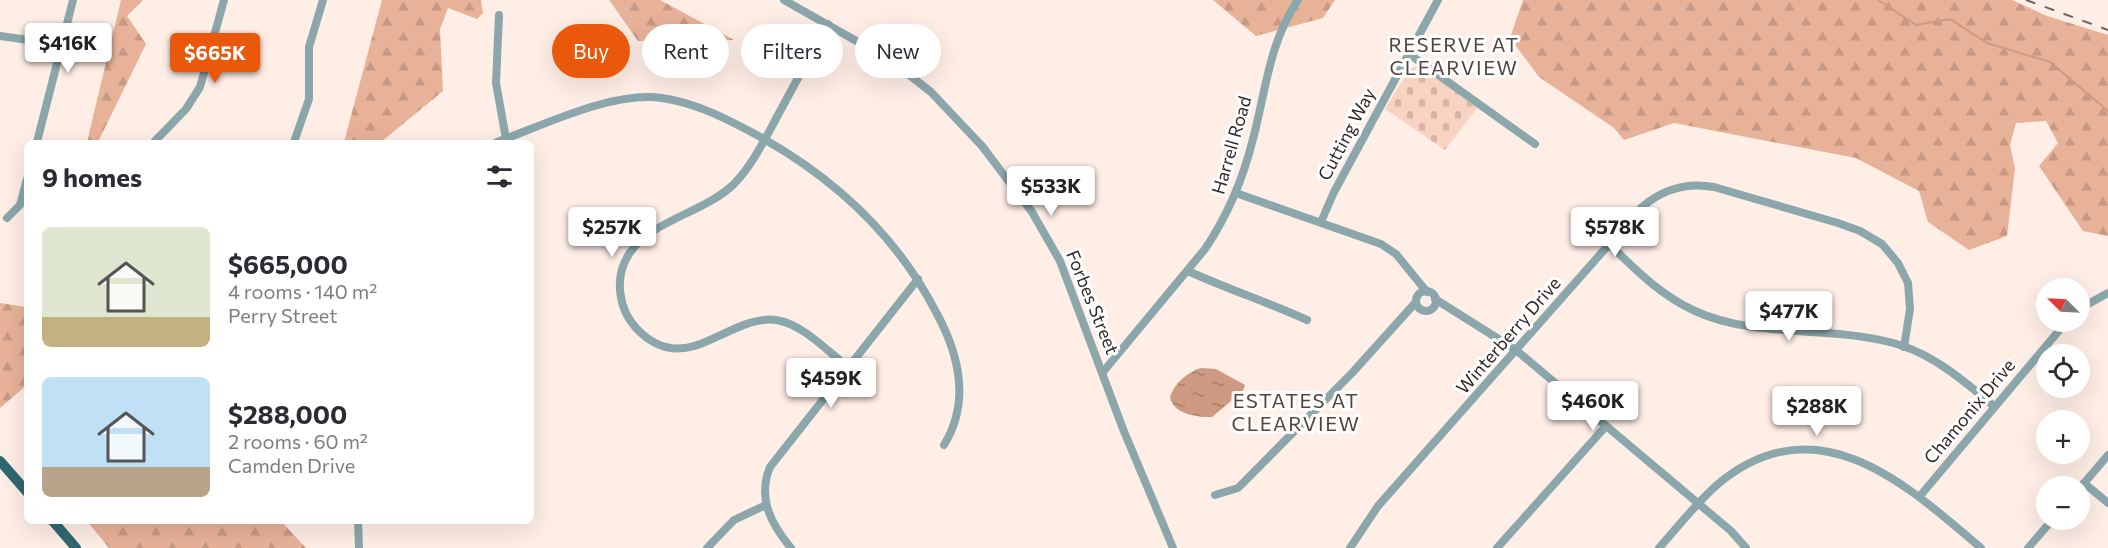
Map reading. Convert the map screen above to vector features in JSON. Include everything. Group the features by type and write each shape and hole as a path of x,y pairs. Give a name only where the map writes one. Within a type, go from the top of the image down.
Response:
{"main road":[{"path":"0,461 24,489"},
{"path":"55,524 76,548"}],"street":[{"path":"38,140 73,0"},
{"path":"156,140 186,109 200,87 224,0"},
{"path":"295,140 309,99 309,47 323,0"},
{"name":"Forbes Street","path":"784,0 828,24"},
{"name":"Harrell Road","path":"1103,372 1188,270 1218,230 1236,193 1253,138 1275,42 1298,0"},
{"name":"Cutting Way","path":"1321,222 1334,192 1438,0"},
{"path":"499,15 496,83 501,140"},
{"name":"Forbes Street","path":"843,33 890,60 930,92 968,131 1011,182 1037,219 1060,261 1147,489 1173,548"},
{"path":"0,36 63,45"},
{"path":"1409,54 1535,144"},
{"path":"798,78 742,174 722,195 703,208 657,229 636,245 621,273 623,307 641,333 660,344 682,348 706,343 759,321 785,322 802,331 848,367"},
{"path":"504,140 616,101 645,97 693,105 726,118 816,172 856,205 890,240 918,279 944,326 961,389 957,415 944,445"},
{"name":"Winterberry Drive","path":"1350,548 1378,506 1609,244 1649,201 1671,190 1695,185 1714,187 1849,227 1882,244 1905,274 1910,302 1904,347"},
{"path":"7,218 20,205 24,190"},
{"path":"1236,193 1388,247 1416,278 1421,300 1427,311 1434,304"},
{"path":"1609,244 1652,285 1698,313 1734,323 1869,338 1904,347 1951,371 1994,406"},
{"path":"1188,270 1216,284 1263,299 1307,320"},
{"path":"791,548 777,529 766,506 764,485 774,459 918,279"},
{"path":"2090,303 2108,293"},
{"path":"1421,300 1449,308 1516,350 1731,531 1746,548"},
{"path":"1215,495 1238,488 1421,300"},
{"name":"Chamonix Drive","path":"1920,496 2058,332"},
{"path":"1497,548 1606,426"},
{"path":"1659,548 1698,503 1717,485 1744,466 1774,454 1803,450 1850,456 1883,471 1920,496 1981,548"},
{"path":"2090,476 2108,455"},
{"path":"2090,492 2108,503"},
{"path":"707,548 734,520 766,506"},
{"path":"358,524 358,548"},
{"path":"2028,548 2044,530"}],"green space":[{"path":"121,0 143,0 127,16 146,44 99,140 87,140"},
{"path":"382,0 481,0 483,13 477,19 448,8 440,29 443,91 383,140 345,140"},
{"path":"609,0 660,0 704,24 642,24 642,41 638,41 630,30 630,24 626,24"},
{"path":"1213,0 1335,0 1323,18 1256,36"},
{"path":"1523,0 2012,0 2047,16 2108,35 2108,236 2083,231 2039,166 2058,143 2046,121 2016,123 2010,145 2015,168 2007,236 1969,250 1928,222 1919,191 1856,158 1674,123 1624,140 1614,128 1539,77 1510,38"},
{"path":"1417,66 1425,69 1477,108 1445,150 1385,109 1409,70"},
{"path":"0,303 24,307 24,388 0,408"},
{"path":"89,524 284,524 306,548 109,548"}],"water":[{"path":"1201,368 1216,369 1245,385 1243,391 1212,417 1187,414 1177,408 1170,398 1174,388 1182,379"}],"waterway":[{"path":"1878,0 1916,25 1950,19 1987,43 2050,62 2108,111"}],"railway":[{"path":"2026,0 2108,30"}],"district":[{"name":"RESERVE AT CLEARVIEW","path":"1454,56"},
{"name":"ESTATES AT CLEARVIEW","path":"1296,412"}]}
